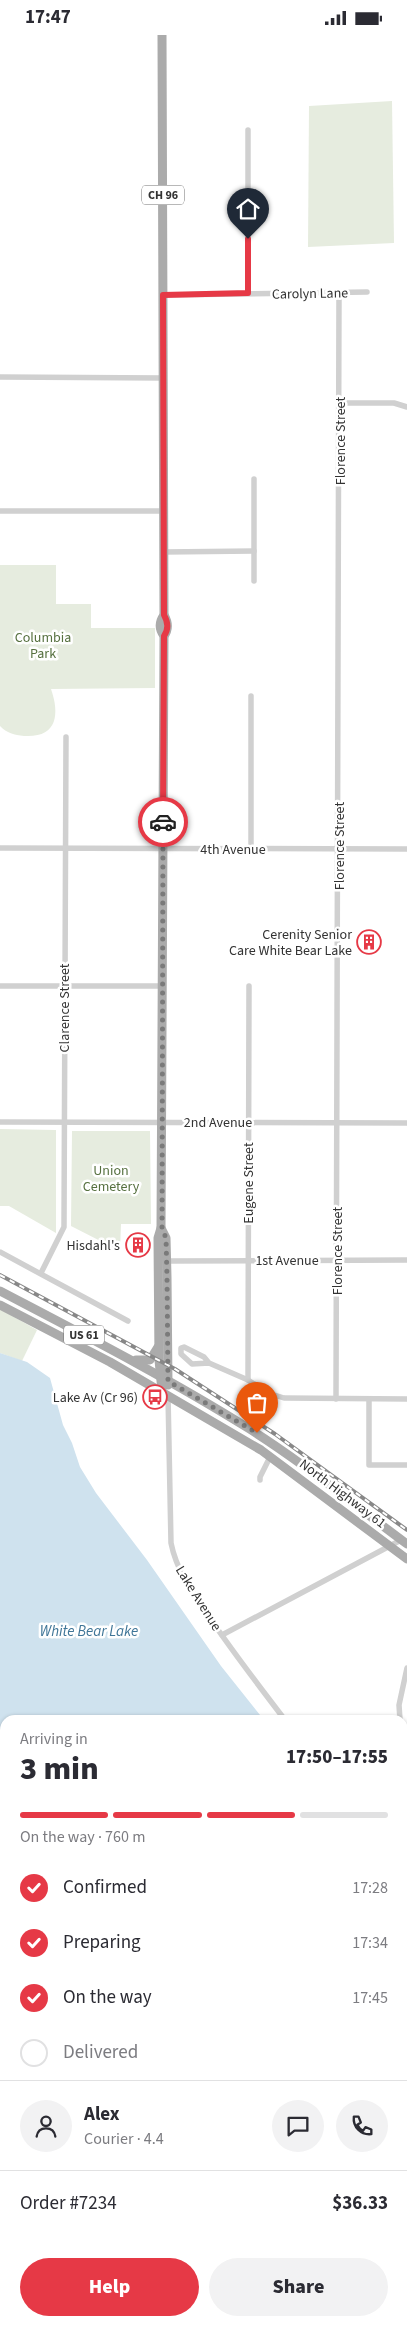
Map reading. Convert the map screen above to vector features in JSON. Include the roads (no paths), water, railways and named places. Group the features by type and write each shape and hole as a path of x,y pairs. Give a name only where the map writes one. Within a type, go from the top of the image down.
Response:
{"main road":[{"name":"CH 96","path":"162,35 164,615 167,620 167,631 164,636 162,986 162,1228 166,1238 167,1261 165,1393"},
{"name":"CH 96","path":"159,1343 158,1238 162,1228"},
{"name":"North Highway 61","path":"0,1291 164,1379 267,1440 404,1542"},
{"name":"North Highway 61","path":"0,1305 110,1362 270,1457 407,1559"},
{"path":"128,1359 149,1360 159,1343"},
{"path":"159,1343 164,1379"}],"street":[{"path":"248,130 248,293"},
{"name":"Florence Street","path":"336,1399 339,849 339,292"},
{"name":"Carolyn Lane","path":"163,295 367,292"},
{"path":"0,377 163,378"},
{"path":"340,403 394,403 407,407"},
{"path":"254,479 254,581"},
{"path":"0,511 164,511"},
{"path":"164,552 254,551"},
{"path":"250,696 250,849"},
{"name":"Clarence Street","path":"41,1273 64,1227 66,737"},
{"name":"4th Avenue","path":"0,848 407,849"},
{"path":"0,986 162,986"},
{"name":"Eugene Street","path":"248,1381 249,986"},
{"name":"2nd Avenue","path":"0,1122 407,1123"},
{"path":"0,1252 128,1321"},
{"name":"1st Avenue","path":"167,1261 407,1260"},
{"path":"209,1363 192,1364 181,1353 181,1349 184,1347 190,1349 204,1357 209,1363 248,1381 268,1393 284,1398 407,1399"},
{"name":"Lake Avenue","path":"165,1393 170,1508 174,1554 180,1572 222,1635 281,1715"},
{"path":"369,1399 369,1465 407,1465"},
{"path":"260,1481 260,1477 270,1457"},
{"path":"222,1635 390,1547 404,1542"},
{"path":"400,1715 399,1705 407,1668"}],"water":[{"name":"White Bear Lake","path":"0,1353 27,1362 50,1378 63,1425 72,1443 80,1467 96,1493 147,1560 221,1666 260,1715 0,1715"}],"railway":[{"path":"0,1275 175,1369 275,1434 407,1530"}],"place":[{"name":"Cerenity Senior Care White Bear Lake","path":"369,942"},
{"name":"Hisdahl's","path":"138,1245"},
{"name":"Lake Av (Cr 96)","path":"155,1397"}],"park label":[{"name":"Columbia Park","path":"43,645"},
{"name":"Union Cemetery","path":"111,1178"}]}
